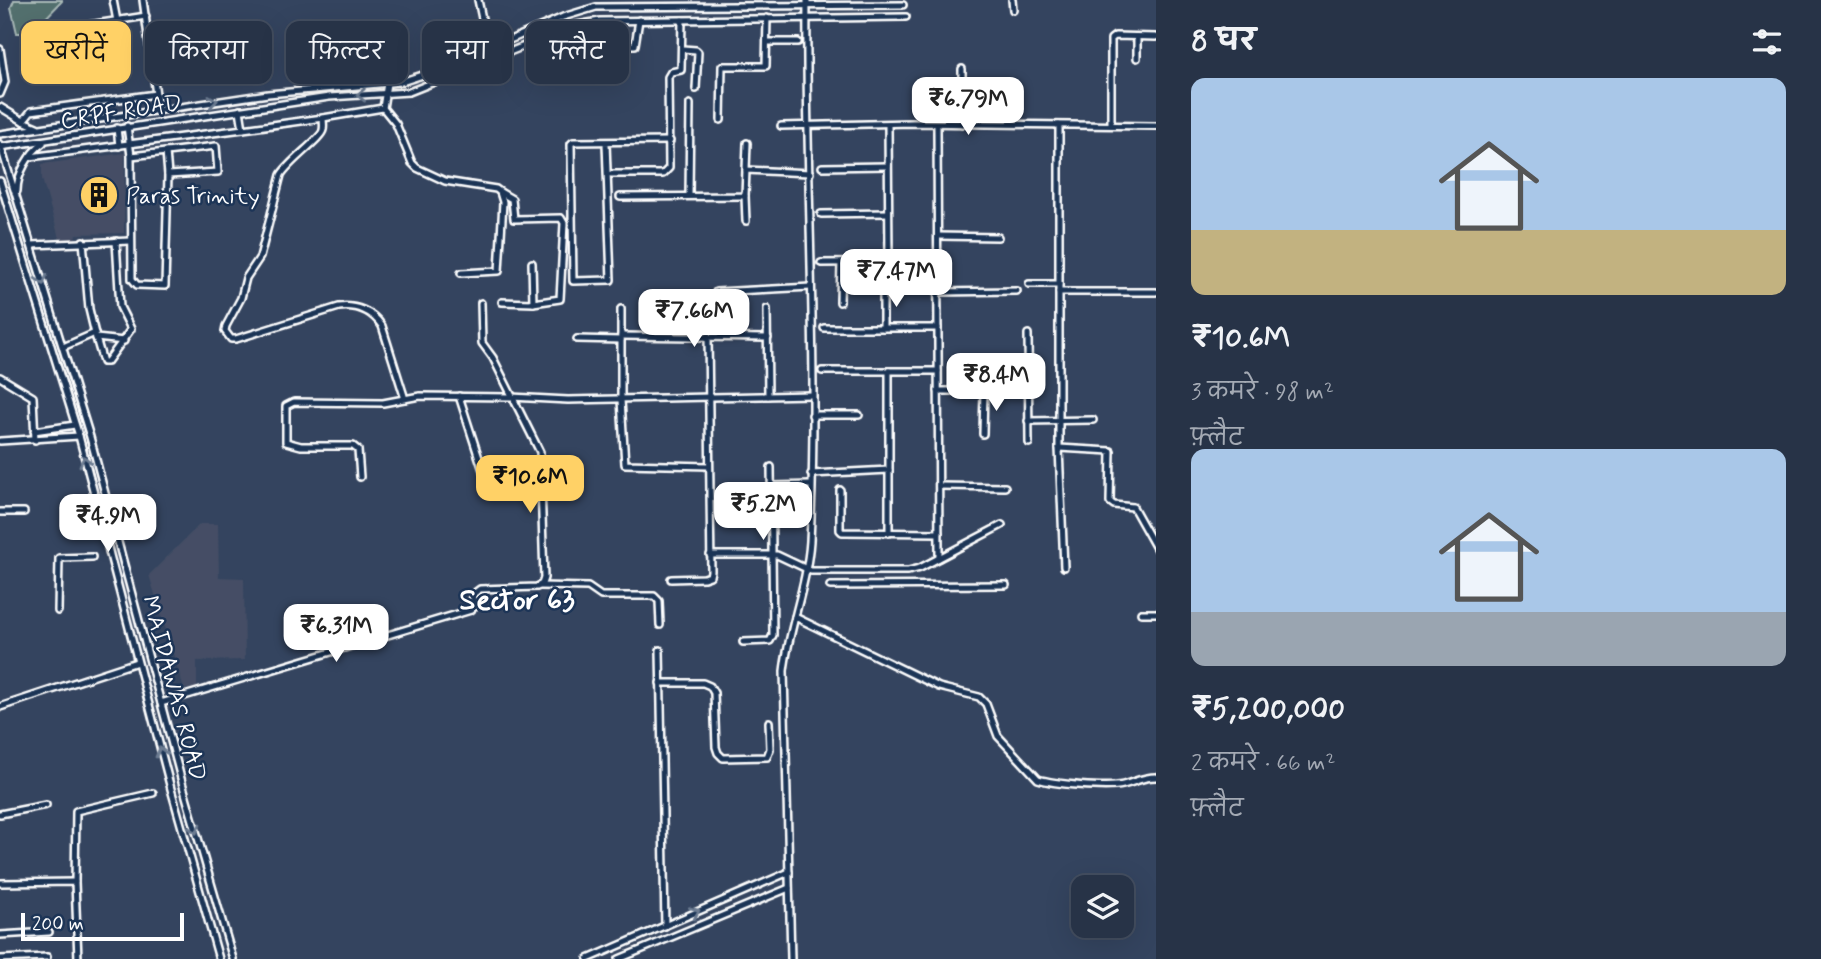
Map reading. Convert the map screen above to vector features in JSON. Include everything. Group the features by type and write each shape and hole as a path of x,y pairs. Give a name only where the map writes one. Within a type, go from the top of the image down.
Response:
{"street":[{"path":"113,0 117,21 146,16"},
{"path":"144,0 161,121"},
{"path":"478,0 482,21"},
{"path":"1012,0 1013,10"},
{"path":"512,39 583,10 620,3 903,5"},
{"path":"791,959 784,671 810,543 811,485 807,3"},
{"name":"CRPF ROAD","path":"0,146 329,97 409,92 577,24 682,19 906,17"},
{"path":"721,120 722,66 766,66 767,18"},
{"path":"611,174 663,174 670,164 668,77 671,72 681,70 682,19"},
{"path":"629,45 635,45 639,20"},
{"path":"1111,125 1111,39 1115,36 1156,37"},
{"path":"1137,37 1137,58"},
{"path":"767,42 798,42"},
{"path":"0,49 5,82 0,94"},
{"path":"683,50 698,52 696,89"},
{"path":"962,69 962,124"},
{"path":"0,134 159,109 303,90 375,84"},
{"path":"387,84 383,108 396,124 412,163 417,168 444,181 496,189 512,199 514,219 561,218 564,223 561,296 557,300 533,303 502,302"},
{"path":"23,121 32,111 156,94"},
{"path":"689,196 690,104"},
{"path":"0,107 23,121 42,128"},
{"path":"30,158 383,108"},
{"path":"240,110 243,129"},
{"path":"323,118 322,134 288,165 281,175 260,257 246,278 241,298 225,331 229,337 236,339 339,307 354,306 369,312 382,326 405,399"},
{"path":"888,124 889,262"},
{"path":"937,124 939,558"},
{"path":"1059,125 1059,448 1064,567"},
{"path":"127,126 131,156 133,282 137,285 165,286 168,175 166,152"},
{"path":"781,126 1156,126"},
{"path":"117,128 119,146"},
{"path":"168,175 218,172 215,133"},
{"path":"18,202 17,186 37,147 46,141"},
{"path":"606,143 611,278 608,282 573,281 570,147 573,142 670,141"},
{"path":"746,221 747,143"},
{"name":"MAIDAWAS ROAD","path":"0,146 90,437 233,959"},
{"path":"131,156 216,146"},
{"path":"822,167 888,166"},
{"path":"746,170 810,173"},
{"name":"MAIDAWAS ROAD","path":"0,181 79,436 120,586 137,662 219,959"},
{"path":"461,272 499,271 503,202 500,192"},
{"path":"0,194 8,204"},
{"path":"620,197 745,196"},
{"path":"821,214 888,213"},
{"path":"939,236 998,237"},
{"path":"83,241 89,309 103,362 107,362 131,330 120,307 116,241"},
{"path":"31,245 131,241"},
{"path":"821,263 938,262"},
{"path":"532,263 533,303"},
{"path":"840,302 841,263"},
{"path":"1029,284 1059,284"},
{"path":"716,292 811,287"},
{"path":"883,290 883,328"},
{"path":"938,292 1017,290"},
{"path":"1059,292 1156,292"},
{"path":"481,303 482,343 493,358 538,446 542,463 544,578 540,586"},
{"path":"621,309 621,400 625,464 709,466"},
{"path":"767,309 768,396"},
{"path":"824,328 938,328"},
{"path":"1028,334 1029,443"},
{"path":"63,347 96,335 124,341"},
{"path":"671,579 707,578 711,571 708,336"},
{"path":"577,339 708,336 768,338"},
{"path":"822,371 938,371"},
{"path":"889,371 890,533"},
{"path":"0,377 33,397 35,440"},
{"path":"938,391 1028,391"},
{"path":"983,434 984,391"},
{"path":"360,477 358,450 353,446 301,446 286,442 286,406 294,402 383,402 420,397 621,400 812,395"},
{"path":"459,397 489,485 542,463"},
{"path":"812,415 859,415"},
{"path":"1028,421 1093,420"},
{"path":"34,431 75,425"},
{"path":"0,441 79,436"},
{"path":"1059,448 1111,452 1110,502 1133,507 1156,548"},
{"path":"743,642 766,642 772,639 771,467"},
{"path":"811,474 890,470"},
{"path":"772,486 811,485"},
{"path":"939,486 1005,487"},
{"path":"840,490 842,532 939,533"},
{"path":"0,512 24,512"},
{"path":"710,555 781,556 805,570 914,570 1002,524"},
{"path":"58,611 59,558 92,557"},
{"path":"857,571 858,586"},
{"path":"120,586 129,582"},
{"path":"830,586 1006,584"},
{"path":"161,703 471,610 475,606 472,595 480,589 588,587 601,596 654,596 659,601 660,625"},
{"path":"1140,613 1156,613"},
{"path":"795,617 939,687 979,697 985,701 998,736 1038,779 1118,785 1156,776"},
{"path":"660,650 665,926"},
{"path":"0,707 137,662"},
{"path":"660,683 703,683 710,686 714,693 716,747 723,758 767,757 770,749 769,722"},
{"path":"78,959 76,811 153,793"},
{"path":"0,814 46,805"},
{"path":"588,959 789,872"},
{"path":"0,883 75,882"},
{"path":"619,959 789,888"},
{"path":"0,934 49,932"},
{"path":"0,959 47,957"}],"shaded area":[{"path":"125,153 124,233 76,234 75,240 60,241 42,179 42,164"},
{"path":"200,524 218,524 219,577 244,578 245,660 197,661 197,689 184,689 149,575"}],"green space":[{"path":"14,0 62,0 43,21 21,21 21,33 17,33 11,7"}],"place":[{"name":"Paras Trinity","path":"99,195"}],"district":[{"name":"Sector 63","path":"517,599"}]}
